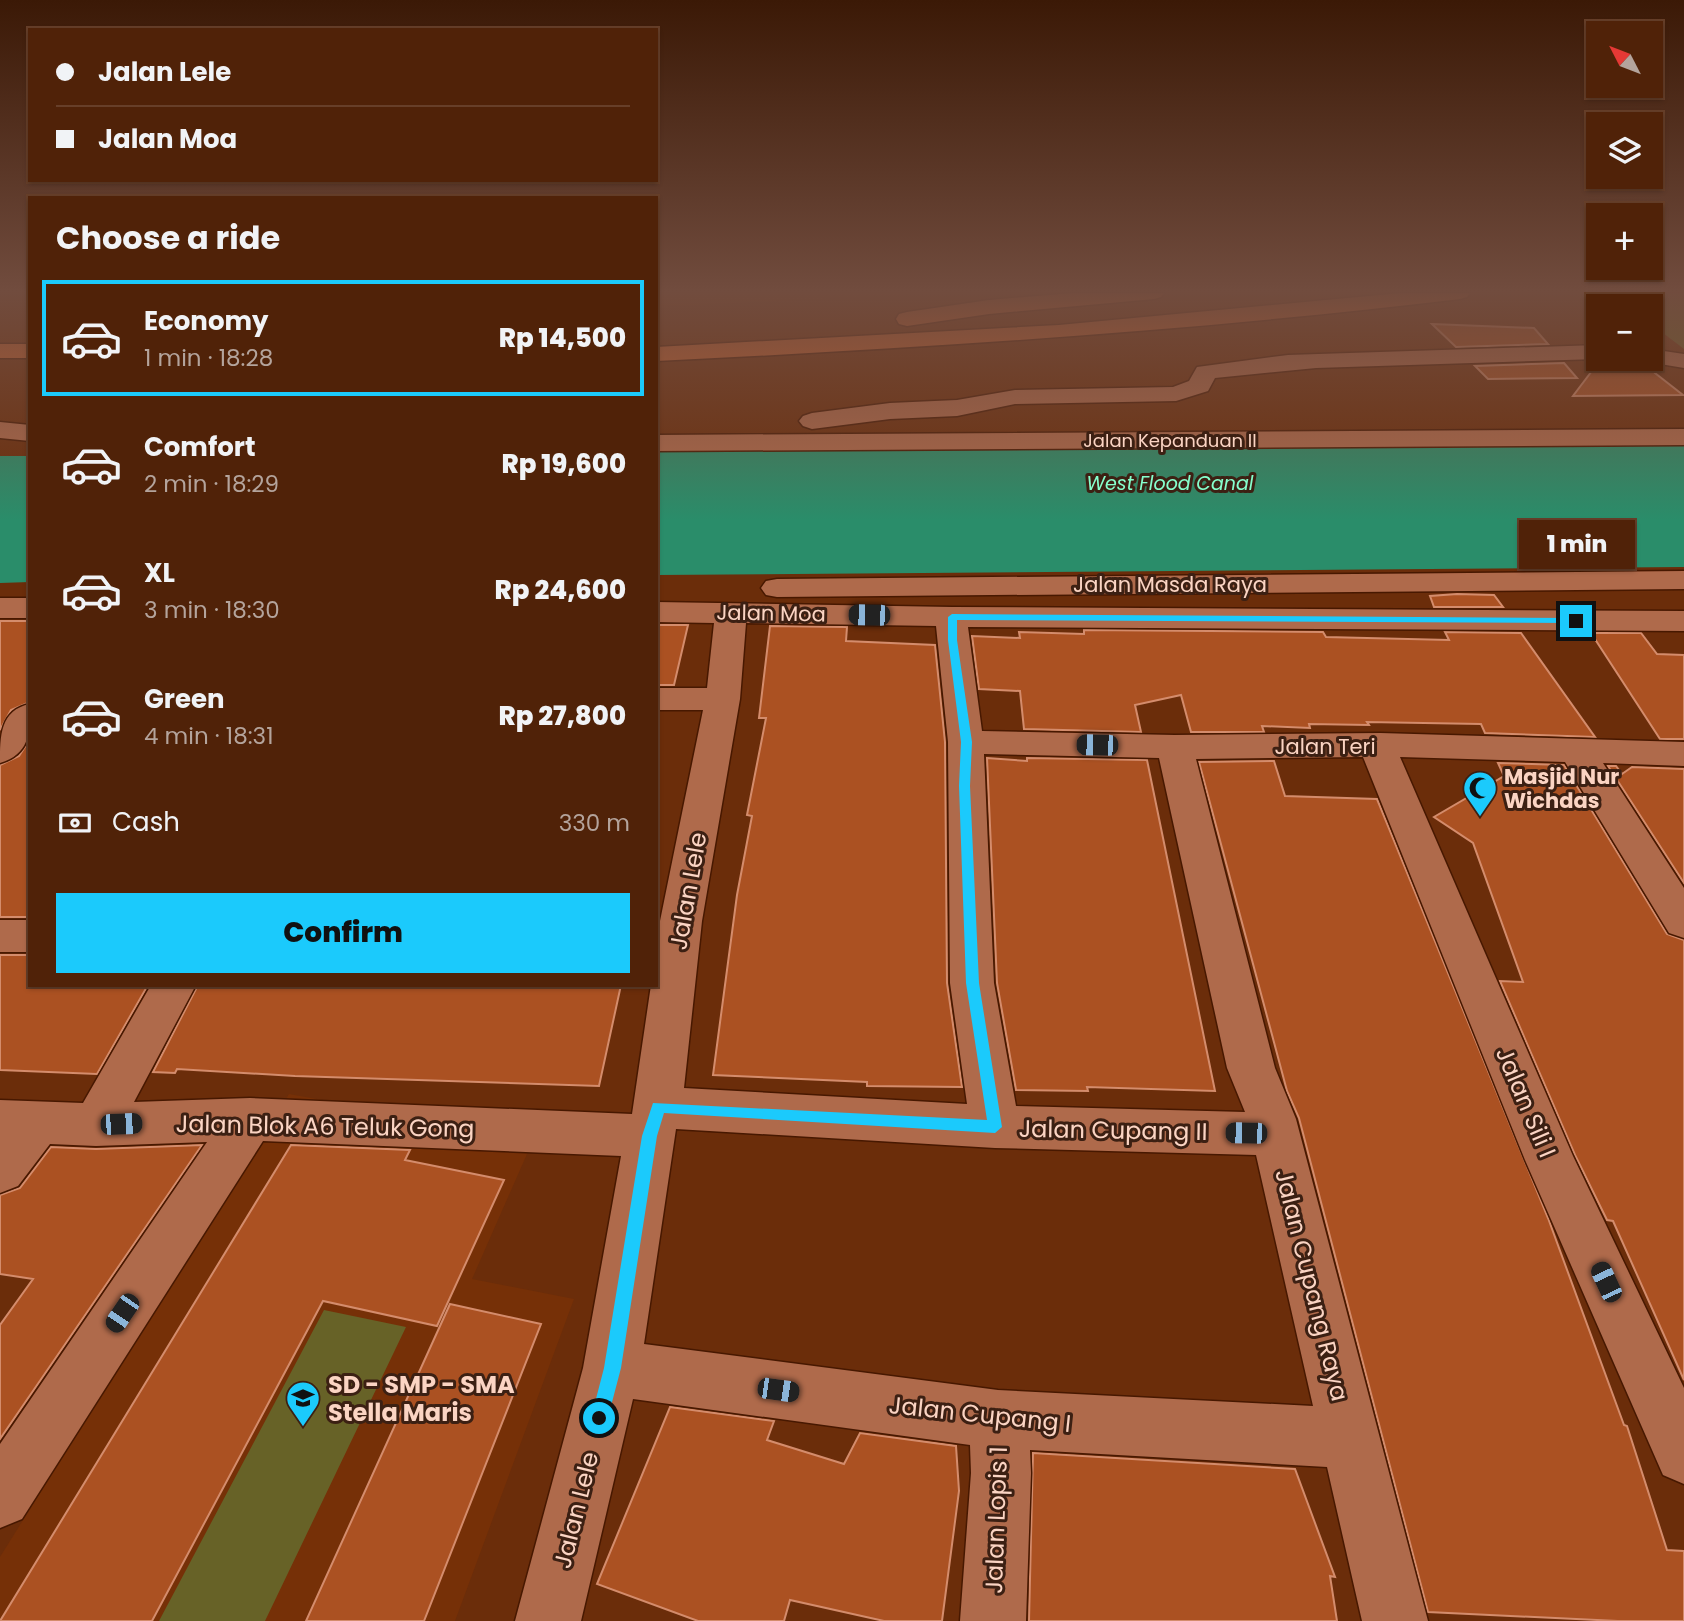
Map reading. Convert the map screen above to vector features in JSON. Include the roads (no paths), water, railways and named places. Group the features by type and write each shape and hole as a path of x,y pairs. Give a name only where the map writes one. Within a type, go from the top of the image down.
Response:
{"highway":[{"path":"0,373 28,373"}],"street":[{"path":"734,419 801,422 890,411 957,408 1015,397 1176,394 1199,386 1205,372 1222,369"},
{"path":"0,430 28,433"},
{"name":"Jalan Kepanduan II","path":"658,443 1684,438"},
{"path":"0,451 28,450"},
{"name":"Jalan Masda Raya","path":"658,589 1684,580"},
{"path":"0,595 28,595"},
{"path":"0,608 28,608"},
{"name":"Jalan Moa","path":"658,612 952,617 1684,621"},
{"name":"Jalan Lele","path":"548,1621 612,1368 654,1121 669,920 723,699 731,612"},
{"path":"952,617 952,640 966,742 972,983 995,1127"},
{"path":"658,699 723,699"},
{"path":"0,715 28,715"},
{"path":"0,751 28,716"},
{"name":"Jalan Teri","path":"966,742 1175,747 1380,745 1684,754"},
{"name":"Jalan Sili I","path":"1380,745 1382,761 1550,1160 1684,1454"},
{"name":"Jalan Cupang Raya","path":"1175,747 1251,1068 1272,1119 1395,1621"},
{"path":"1577,752 1684,922"},
{"path":"96,1125 173,987"},
{"path":"0,1497 250,1119"},
{"name":"Jalan Blok A6 Teluk Gong","path":"18,1122 96,1125 250,1119 654,1121"},
{"name":"Jalan Cupang II","path":"654,1121 1274,1133"},
{"path":"0,1170 18,1122"},
{"name":"Jalan Cupang I","path":"612,1368 998,1419 1349,1438"},
{"name":"Jalan Lopis 1","path":"993,1621 1001,1473 998,1419"}],"water":[{"name":"West Flood Canal","path":"1684,442 1684,567 658,575 658,450"},
{"path":"0,456 28,456 28,582 0,583"}],"place":[{"name":"Masjid Nur Wichdas","path":"1480,818"},
{"name":"SD - SMP - SMA Stella Maris","path":"303,1428"}]}
